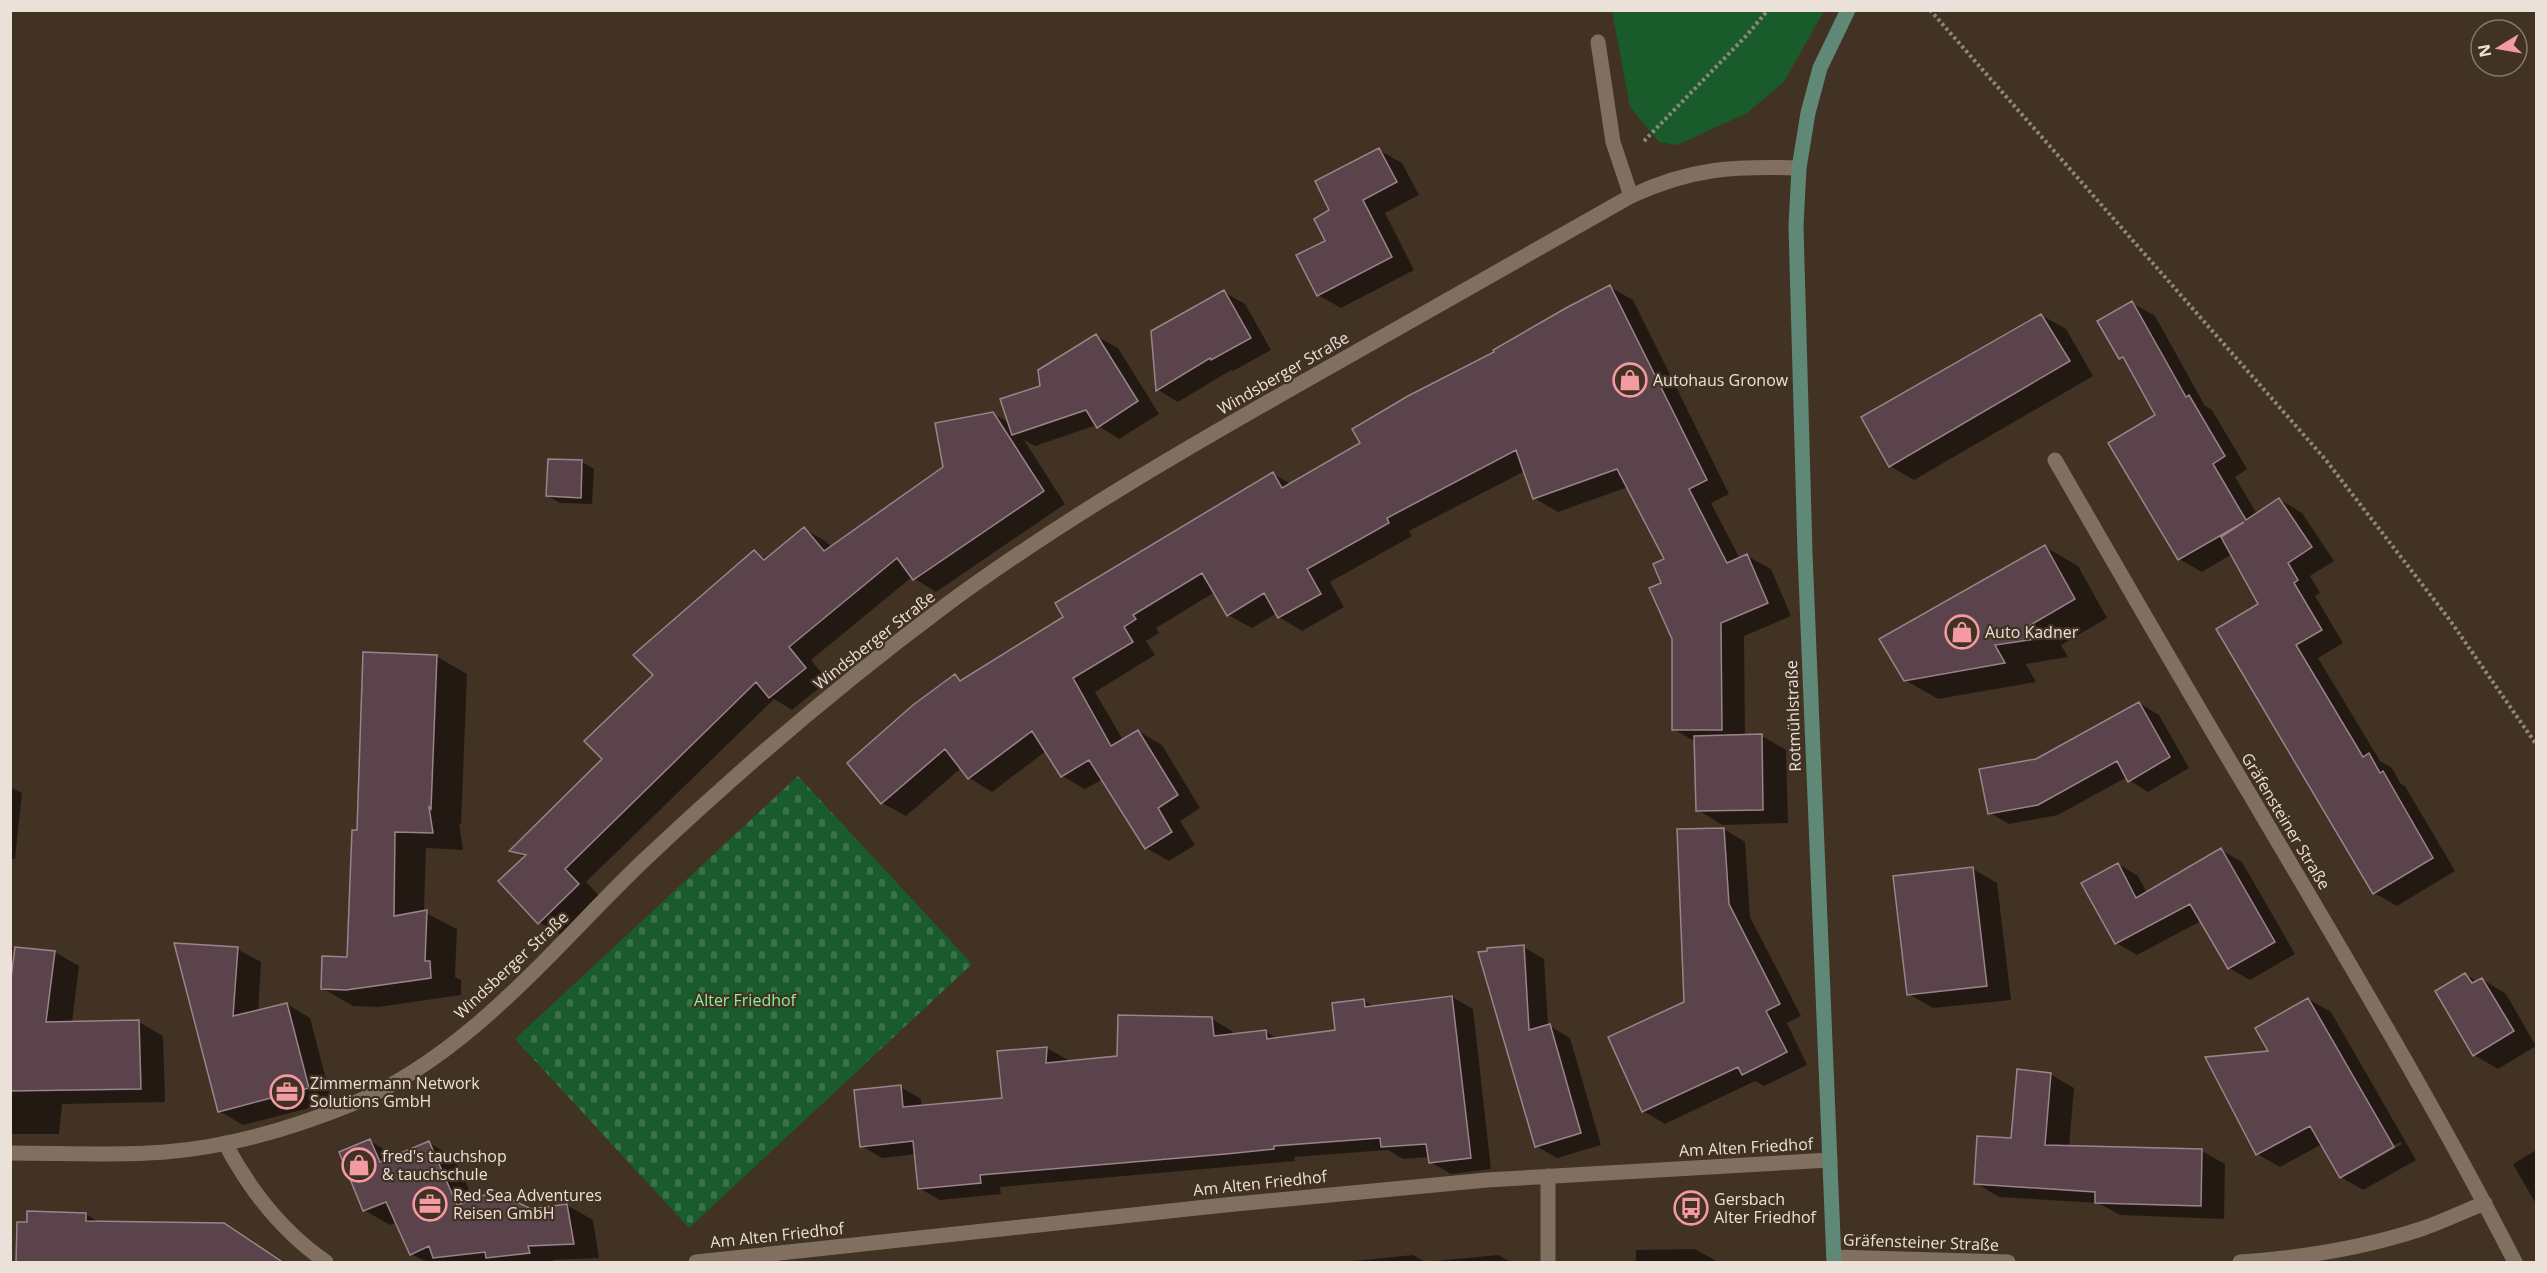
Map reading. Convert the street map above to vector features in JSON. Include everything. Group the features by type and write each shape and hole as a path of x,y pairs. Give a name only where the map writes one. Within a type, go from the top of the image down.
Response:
{"street":[{"name":"Rotmühlstraße","path":"1834,1260 1804,553 1796,226 1799,168 1808,113 1820,68 1848,10"},
{"path":"1598,42 1613,142 1631,196"},
{"name":"Windsberger Straße","path":"10,1153 170,1152 225,1143 271,1132 355,1102 396,1082 442,1052 505,1000 638,866 795,724 949,604 1081,514 1189,447 1631,196 1685,175 1714,169 1753,166 1799,168"},
{"name":"Gräfensteiner Straße","path":"2055,460 2200,712 2378,1011 2485,1203 2515,1263"},
{"path":"225,1143 256,1193 302,1243 326,1263"},
{"name":"Am Alten Friedhof","path":"696,1263 1225,1205 1548,1176 1830,1160"},
{"path":"1548,1176 1548,1263"},
{"path":"2240,1263 2292,1257 2384,1239 2422,1228 2485,1203"},
{"name":"Gräfensteiner Straße","path":"1834,1260 2008,1263"}],"path":[{"path":"1621,170 1648,135 1748,35 1768,10"},
{"path":"1930,10 2325,459 2449,619 2536,744"}],"green space":[{"path":"1612,10 1824,11 1784,82 1747,113 1677,145 1659,142 1630,107"},
{"name":"Alter Friedhof","path":"798,776 972,964 689,1228 515,1039"}],"building":[{"path":"1379,148 1397,182 1363,200 1392,257 1317,296 1296,255 1325,241 1314,219 1329,210 1315,181"},
{"path":"1610,285 1707,480 1689,489 1727,563 1747,554 1768,603 1721,623 1722,730 1672,730 1672,639 1649,588 1661,583 1653,564 1664,559 1617,469 1533,499 1516,450 1387,518 1389,523 1307,569 1321,594 1278,618 1264,593 1227,616 1202,573 1133,615 1136,619 1124,627 1133,642 1073,678 1111,746 1138,730 1178,795 1158,808 1172,832 1145,849 1089,760 1061,777 1032,731 968,779 945,749 881,804 847,763 913,705 955,674 960,681 1063,617 1055,603 1273,472 1282,488 1360,443 1352,429 1408,396 1494,352 1493,350"},
{"path":"1224,290 1251,338 1211,360 1210,358 1156,391 1151,331"},
{"path":"2132,301 2186,397 2189,395 2225,456 2213,464 2246,520 2279,498 2312,547 2288,563 2298,580 2294,583 2322,630 2296,645 2363,757 2369,753 2380,773 2383,771 2433,858 2373,894 2216,629 2258,604 2221,537 2244,522 2178,560 2108,443 2155,415 2123,357 2119,359 2097,321"},
{"path":"2041,314 2070,361 1889,467 1861,417"},
{"path":"1096,334 1138,401 1097,428 1086,410 1012,435 1000,399 1040,386 1038,370"},
{"path":"993,412 1044,491 913,580 897,558 789,647 806,668 769,698 756,682 565,869 579,884 538,924 498,881 526,855 509,851 602,759 584,741 653,675 633,655 754,550 764,560 804,527 824,551 943,467 935,423"},
{"path":"548,459 582,460 581,498 546,496"},
{"name":"Auto Kadner","path":"2045,545 2075,599 2029,626 2036,639 1995,645 2005,663 1904,681 1879,639"},
{"path":"363,652 437,655 431,809 429,807 433,833 395,832 394,916 427,910 425,961 430,961 431,978 346,990 321,989 322,956 347,957 352,830 357,830"},
{"path":"2139,702 2170,757 2128,782 2117,761 2038,805 1988,814 1979,769 2036,759"},
{"path":"1762,734 1763,810 1696,811 1694,736"},
{"path":"1724,828 1729,904 1780,1004 1766,1011 1787,1052 1742,1075 1738,1067 1642,1112 1608,1037 1684,1002 1677,829"},
{"path":"2221,848 2275,942 2228,969 2190,904 2115,944 2081,883 2118,863 2136,898"},
{"path":"1973,867 1987,986 1907,995 1893,876"},
{"path":"174,943 238,947 233,1016 287,1003 309,1088 218,1112"},
{"path":"1524,945 1529,1030 1550,1024 1581,1133 1535,1147 1478,952 1487,951 1487,948"},
{"path":"15,947 55,951 46,1022 139,1020 141,1089 10,1091 10,986"},
{"path":"2465,973 2472,983 2482,978 2514,1031 2473,1056 2435,991"},
{"path":"1452,996 1471,1158 1429,1163 1426,1144 1381,1147 1380,1138 980,1175 981,1183 918,1189 913,1141 860,1147 854,1090 901,1085 903,1107 1002,1098 997,1051 1047,1047 1046,1063 1117,1056 1118,1015 1212,1017 1214,1036 1266,1030 1267,1039 1335,1030 1332,1003 1364,999 1365,1007"},
{"path":"2308,998 2394,1147 2340,1178 2310,1126 2256,1155 2205,1057 2268,1051 2255,1028"},
{"path":"2017,1069 2051,1073 2045,1145 2202,1149 2201,1206 2095,1203 2095,1192 1974,1184 1977,1136 2011,1138"},
{"path":"370,1139 380,1162 429,1141 457,1205 495,1191 531,1209 567,1204 574,1244 528,1246 530,1253 486,1258 485,1252 433,1258 429,1246 410,1255 386,1202 363,1211 339,1152"},
{"path":"27,1211 86,1213 86,1221 224,1223 284,1263 16,1263 17,1222 27,1222"}],"place":[{"name":"Autohaus Gronow","path":"1630,380"},
{"name":"Auto Kadner","path":"1962,632"},
{"name":"Zimmermann Network Solutions GmbH","path":"287,1092"},
{"name":"fred's tauchshop & tauchschule","path":"359,1165"},
{"name":"Red Sea Adventures Reisen GmbH","path":"430,1204"},
{"name":"Gersbach Alter Friedhof","path":"1691,1208"}]}
